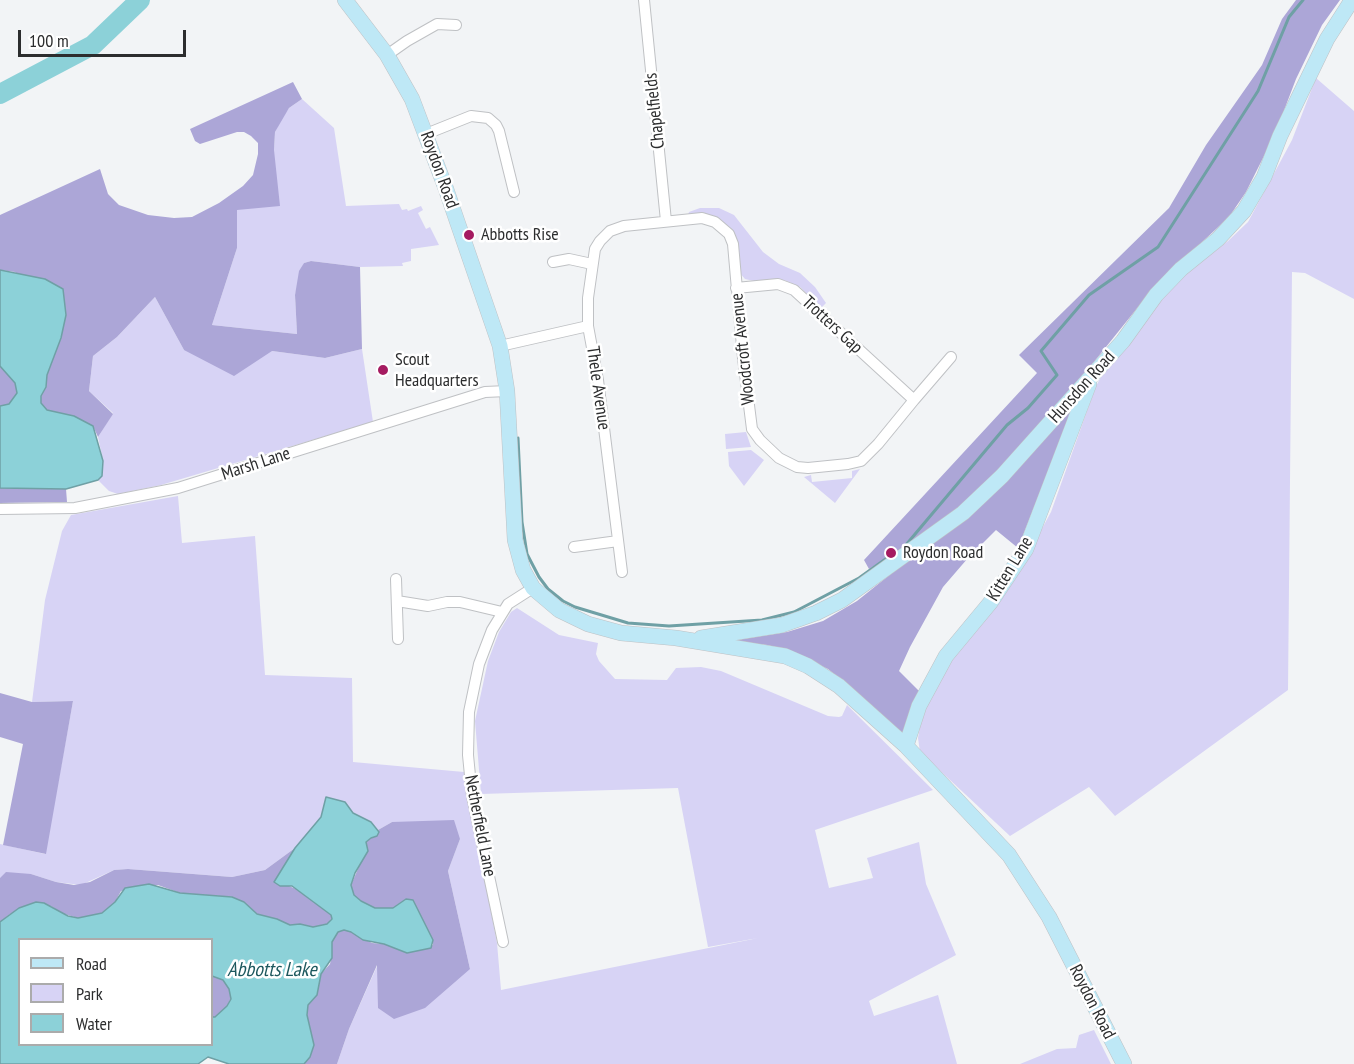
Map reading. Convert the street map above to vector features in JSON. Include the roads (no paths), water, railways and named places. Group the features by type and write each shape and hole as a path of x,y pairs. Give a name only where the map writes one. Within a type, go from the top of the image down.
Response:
{"main road":[{"name":"Roydon Road","path":"345,0 387,55 412,99 500,346 507,392 515,540 523,570 533,588 559,610 588,624 621,633 692,641 778,655 808,666 839,686 906,746 1009,855 1049,917 1124,1064"},
{"name":"Hunsdon Road","path":"692,641 705,636 782,625 816,613 842,600 963,513 1002,476 1123,342 1156,295 1181,269 1218,239 1244,211 1264,177 1280,136 1326,39 1352,0"},
{"name":"Kitten Lane","path":"906,746 919,706 946,656 990,603 1026,549 1083,402 1090,378"}],"street":[{"name":"Chapelfields","path":"644,0 666,222"},
{"path":"387,55 437,24 456,25"},
{"path":"426,134 471,116 489,118 499,131 514,192"},
{"name":"Woodcroft Avenue","path":"588,326 588,298 592,264 597,245 610,231 624,226 702,218 715,222 725,230 733,244 752,429 760,441 779,458 797,467 808,468 861,461 951,357"},
{"path":"553,262 569,259 592,264"},
{"name":"Trotters Gap","path":"736,288 778,284 794,290 914,400"},
{"name":"Thele Avenue","path":"500,346 588,326 598,380 622,572"},
{"name":"Marsh Lane","path":"0,508 75,507 178,488 485,392 507,392"},
{"path":"574,547 618,541"},
{"path":"396,579 398,639"},
{"name":"Netherfield Lane","path":"503,942 472,796 468,736 472,690 492,630 502,612 514,599 533,588"},
{"path":"397,601 428,606 460,602 502,612"}],"water":[{"path":"0,270 45,279 63,289 66,315 61,338 47,375 46,387 41,396 41,403 47,410 74,416 93,426 103,461 102,476 98,480 66,489 0,488 0,406 9,404 17,393 15,383 0,366"},
{"name":"Abbotts Lake","path":"326,797 345,802 353,813 371,822 379,832 377,836 366,842 368,851 351,885 354,895 375,908 393,908 406,899 413,900 433,940 431,948 407,953 384,944 363,940 351,932 344,930 338,932 332,942 332,958 321,974 317,995 308,1005 307,1015 314,1045 310,1057 304,1064 229,1064 208,1057 198,1064 0,1064 0,922 19,908 36,902 44,903 68,916 78,918 102,913 115,902 125,888 149,884 180,893 232,897 244,902 257,914 290,925 300,924 313,927 327,924 332,919 331,915 292,886 280,886 274,882 295,848 321,817"}],"waterway":[{"path":"0,94 93,45 140,0"},
{"path":"905,546 1007,425 1028,408 1057,375 1041,351 1089,295 1158,247 1258,91 1289,17 1303,0"},
{"path":"518,438 522,522 527,554 548,589 575,607 628,623 669,626 762,620 794,612 859,578 894,553"}],"place":[{"name":"Abbotts Rise","path":"469,235"},
{"name":"Scout Headquarters","path":"383,370"},
{"name":"Roydon Road","path":"891,553"}]}
